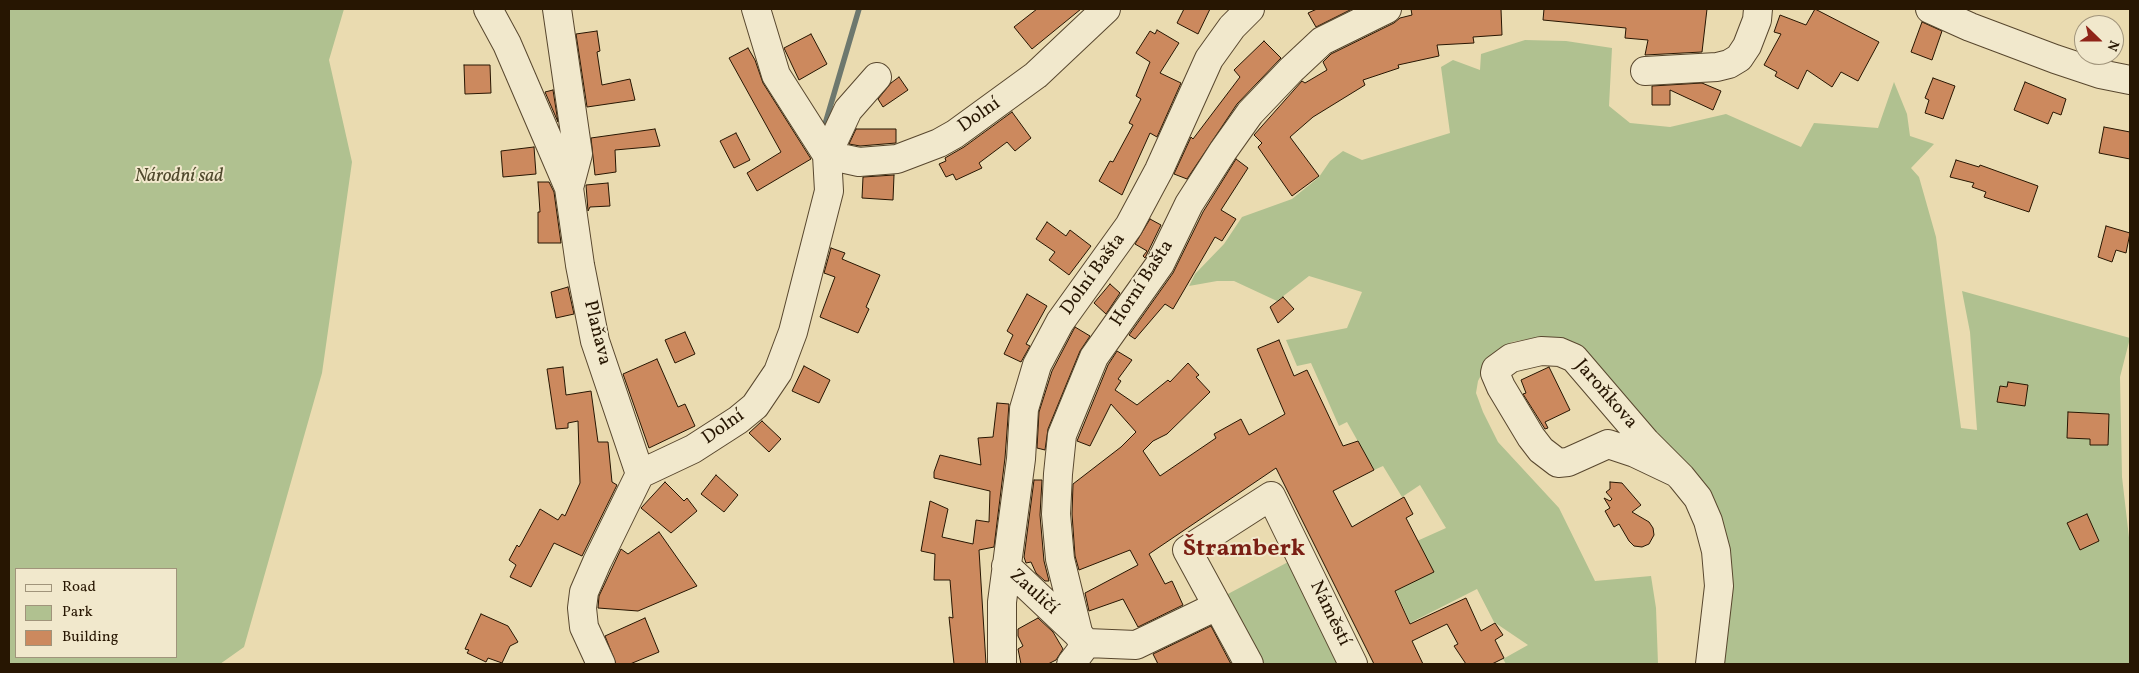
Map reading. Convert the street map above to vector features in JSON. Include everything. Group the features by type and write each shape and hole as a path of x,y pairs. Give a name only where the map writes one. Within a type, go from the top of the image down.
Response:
{"street":[{"name":"Plaňava","path":"488,9 507,44 569,188 595,341 640,474"},
{"name":"Plaňava","path":"557,9 578,154 569,188"},
{"name":"Dolní","path":"756,9 776,75 827,155 859,162 879,162 897,159 939,143 974,122 1036,75 1106,9"},
{"name":"Dolní Bašta","path":"1006,566 1021,458 1024,409 1037,365 1060,322 1129,226 1159,170 1209,59 1232,27 1250,9"},
{"name":"Horní Bašta","path":"1079,653 1060,559 1056,514 1058,474 1062,435 1094,357 1160,264 1189,204 1222,151 1250,113 1290,70 1322,41 1387,9"},
{"path":"1645,71 1718,67 1729,64 1739,58 1747,46 1757,20 1758,9"},
{"path":"1930,9 1970,27 2055,60 2127,85"},
{"name":"Dolní","path":"640,474 693,449 738,420 755,406 778,372 793,332 829,191 827,155 848,110 877,77"},
{"name":"Jaroňkova","path":"1675,472 1635,453 1608,444 1568,462 1558,462 1541,450 1531,437 1501,387 1495,373 1496,369 1511,358 1541,352 1560,352 1574,358 1675,472 1698,498 1708,520 1716,551 1718,586 1710,664"},
{"path":"600,664 584,627 582,600 597,562 640,474"},
{"name":"Náměstí","path":"1249,664 1186,550 1271,496 1353,664"},
{"name":"Zauličí","path":"1006,566 1079,653"},
{"name":"Zauličí","path":"1002,664 1002,610 1006,566"},
{"path":"1079,653 1136,645 1217,606"}],"green space":[{"name":"Národní sad","path":"9,9 344,9 329,60 352,162 322,373 244,647 220,664 9,664"},
{"path":"1525,40 1566,41 1612,48 1609,106 1630,123 1670,127 1726,114 1801,147 1814,123 1878,128 1894,82 1907,114 1910,136 1934,144 1911,168 1919,177 1936,237 1961,428 1977,430 1970,332 1962,291 2130,338 2120,377 2122,477 2130,546 2130,664 1715,664 1724,549 1617,386 1574,342 1539,337 1512,342 1492,354 1478,381 1476,393 1498,442 1559,508 1595,581 1651,576 1656,608 1658,664 1506,664 1503,659 1528,645 1494,622 1477,589 1410,623 1396,591 1417,541 1446,528 1420,485 1402,497 1383,466 1374,470 1347,422 1339,426 1311,363 1297,366 1286,340 1347,328 1362,292 1309,276 1277,301 1234,281 1217,281 1189,286 1195,274 1224,244 1242,217 1292,199 1319,177 1330,161 1343,151 1362,160 1450,133 1441,67 1453,60 1480,70 1481,54"},
{"path":"1290,561 1341,664 1263,664 1226,595"}],"building":[{"path":"1037,9 1081,9 1032,49 1014,27"},
{"path":"1184,9 1210,9 1198,34 1177,23"},
{"path":"1317,9 1352,9 1316,27 1308,13"},
{"path":"1411,9 1501,9 1502,35 1473,37 1474,43 1437,45 1439,56 1398,65 1399,68 1363,80 1365,85 1313,117 1290,137 1319,176 1292,196 1258,147 1262,143 1254,135 1302,81 1305,83 1327,70 1323,62 1331,54 1394,23 1400,18 1412,15"},
{"path":"1544,9 1707,9 1702,52 1645,55 1648,40 1625,38 1626,28 1543,20"},
{"path":"1815,9 1879,42 1858,81 1841,72 1832,87 1807,70 1798,89 1775,76 1777,72 1764,65 1781,34 1774,32 1780,15 1806,25"},
{"path":"1922,22 1942,31 1932,60 1911,52"},
{"path":"1157,30 1179,43 1160,73 1181,83 1157,137 1150,133 1122,195 1099,181 1110,161 1113,162 1133,125 1129,123 1141,99 1136,96 1150,62 1136,53 1150,31 1155,34"},
{"path":"597,31 600,51 597,52 602,85 630,79 635,100 587,107 576,34"},
{"path":"811,34 827,64 799,80 784,48"},
{"path":"1264,41 1281,58 1237,104 1187,179 1174,174 1191,137 1193,139 1240,77 1234,70"},
{"path":"748,48 755,60 763,83 811,159 757,191 747,173 781,152 729,58"},
{"path":"464,65 490,65 491,93 465,94"},
{"path":"899,77 908,90 883,107 878,99 891,83"},
{"path":"1933,78 1955,86 1943,119 1925,113 1929,100 1925,98"},
{"path":"2025,82 2066,99 2061,115 2053,112 2048,124 2014,110"},
{"path":"1702,83 1721,91 1713,110 1670,90 1670,105 1652,105 1652,86"},
{"path":"553,90 558,122 545,92"},
{"path":"1012,112 1031,138 1015,151 1007,142 979,163 982,168 956,180 953,174 946,177 939,164 946,161 945,158 964,147"},
{"path":"2104,127 2130,132 2130,159 2099,153"},
{"path":"655,129 660,146 615,150 616,172 595,175 591,138"},
{"path":"856,129 896,129 896,143 860,146 849,144"},
{"path":"736,133 750,160 734,168 720,141"},
{"path":"534,147 536,174 503,177 501,151"},
{"path":"1236,159 1248,168 1221,210 1236,219 1222,241 1215,237 1173,309 1165,304 1135,339 1129,335 1173,273 1203,212"},
{"path":"1956,160 1979,167 1980,165 2038,186 2029,212 1984,197 1986,192 1972,187 1974,183 1950,177"},
{"path":"894,175 893,200 862,198 863,177"},
{"path":"538,182 549,182 554,192 561,243 538,243 538,212 540,212"},
{"path":"608,183 610,206 590,207 588,211 586,185"},
{"path":"1150,219 1161,225 1145,258 1143,256 1147,251 1135,244"},
{"path":"1047,222 1066,236 1070,230 1091,246 1069,275 1049,260 1055,252 1036,239"},
{"path":"2106,226 2130,233 2126,253 2116,250 2112,262 2098,257"},
{"path":"831,248 845,253 842,259 880,275 866,307 869,309 858,333 820,317 835,277 824,273"},
{"path":"1110,284 1120,293 1106,314 1094,303"},
{"path":"568,287 574,314 556,318 551,292"},
{"path":"1027,294 1047,306 1026,344 1030,346 1021,362 1004,354 1013,335 1007,331"},
{"path":"1283,297 1294,309 1278,323 1270,307"},
{"path":"1075,327 1090,336 1080,351 1048,429 1045,450 1037,448 1039,412 1052,371"},
{"path":"685,332 695,354 675,363 665,340"},
{"path":"1279,340 1294,376 1307,370 1343,446 1358,441 1374,470 1333,491 1352,527 1404,497 1413,514 1406,518 1434,572 1395,591 1410,624 1466,598 1481,631 1495,623 1503,635 1495,640 1504,658 1492,664 1466,664 1454,646 1458,644 1447,624 1412,641 1423,664 1374,664 1276,468 1149,554 1165,584 1172,581 1183,605 1138,627 1123,599 1089,611 1085,593 1138,565 1130,550 1079,570 1075,556 1072,514 1073,484 1121,447 1136,432 1111,404 1090,446 1077,441 1108,365 1117,351 1132,360 1118,379 1121,381 1115,390 1137,405 1168,380 1170,382 1188,363 1199,375 1196,377 1210,392 1167,434 1153,441 1143,451 1160,476 1216,438 1214,434 1241,419 1249,435 1285,414 1257,349"},
{"path":"657,359 678,407 685,404 695,426 649,448 623,374"},
{"path":"804,366 830,380 819,403 792,391"},
{"path":"563,367 566,395 591,391 598,442 608,442 612,482 617,485 582,556 554,543 531,587 510,577 516,565 509,560 517,545 519,547 521,544 540,509 558,520 562,514 565,516 580,483 578,421 568,423 568,428 556,429 547,369"},
{"path":"1549,367 1570,410 1545,422 1548,428 1545,429 1523,394 1526,393 1521,380"},
{"path":"2008,382 2028,385 2025,406 1997,402 2000,386 2007,387"},
{"path":"997,403 1009,404 1005,458 994,547 979,550 986,664 954,664 949,617 953,618 950,580 934,580 935,554 921,551 930,501 948,509 942,537 973,544 976,520 989,522 990,491 934,478 934,472 940,455 981,465 978,438 993,437"},
{"path":"2068,412 2109,414 2108,445 2090,445 2090,439 2067,438"},
{"path":"762,421 781,439 769,452 749,433"},
{"path":"716,475 738,495 724,512 701,494"},
{"path":"1034,480 1042,480 1040,515 1044,561 1049,581 1045,581 1036,573 1031,562 1026,563 1024,557"},
{"path":"665,482 684,501 687,498 697,511 671,533 641,508"},
{"path":"1610,482 1622,483 1641,505 1632,512 1649,522 1653,528 1654,535 1649,544 1642,547 1634,546 1619,524 1614,527 1605,511 1610,508 1604,498 1610,501 1612,499 1606,492 1610,489"},
{"path":"2087,514 2099,541 2080,550 2067,523"},
{"path":"659,532 697,586 638,611 598,608 599,596 621,549 628,554"},
{"path":"481,614 508,626 518,642 510,646 502,663 488,658 486,662 467,653 469,650 465,649"},
{"path":"645,618 659,652 630,664 616,664 605,636"},
{"path":"1038,618 1053,632 1063,649 1056,660 1048,664 1021,664 1018,649 1023,646 1018,636 1018,629"},
{"path":"1211,626 1231,664 1158,664 1153,654"}],"waterway":[{"path":"823,131 859,9"}],"district":[{"name":"Štramberk","path":"1244,551"}]}
